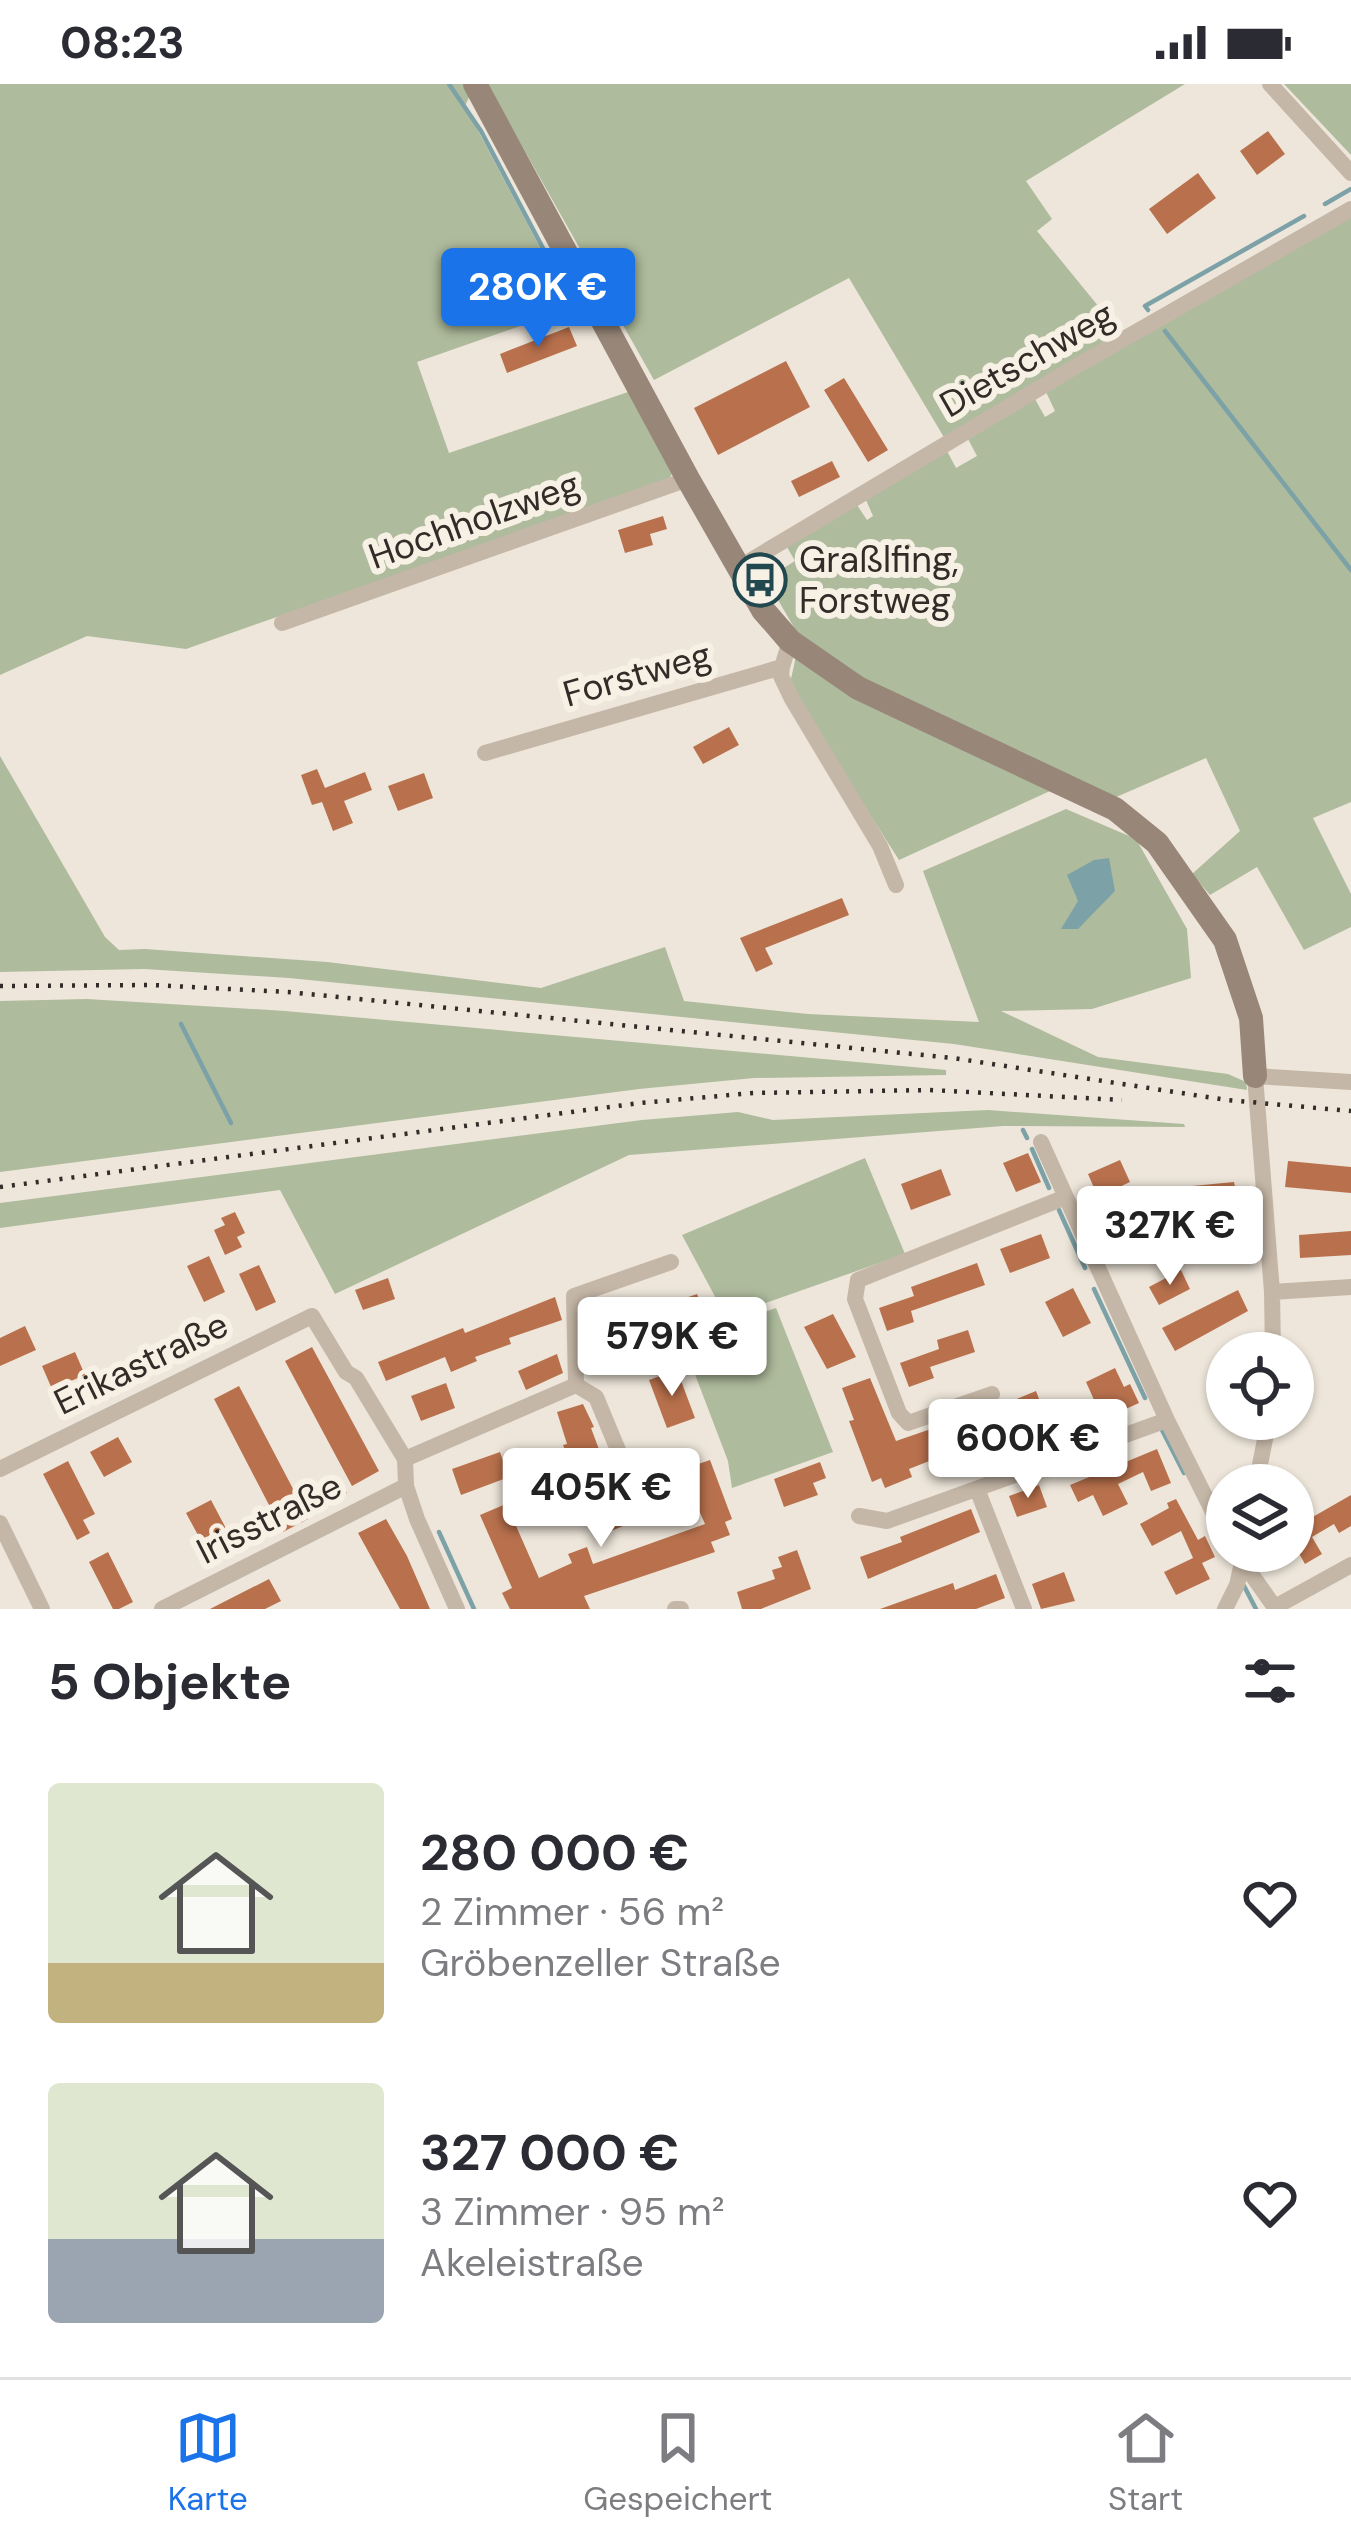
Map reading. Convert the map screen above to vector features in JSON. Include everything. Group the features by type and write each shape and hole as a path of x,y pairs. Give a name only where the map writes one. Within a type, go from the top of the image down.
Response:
{"street":[{"path":"475,84 738,568 763,610 790,641 859,688 1115,809 1157,843 1225,940 1251,1018 1273,1332"},
{"path":"1270,84 1351,173"},
{"name":"Dietschweg","path":"738,568 1351,208"},
{"name":"Hochholzweg","path":"282,623 688,479"},
{"path":"790,641 781,676 880,846 896,885"},
{"name":"Forstweg","path":"485,753 782,667"},
{"path":"1255,1076 1351,1082"},
{"path":"1041,1142 1206,1498"},
{"path":"992,1394 908,1423 899,1413 855,1299 858,1280 1066,1197"},
{"path":"576,1385 574,1296 671,1262"},
{"path":"1272,1292 1351,1287"},
{"name":"Erikastraße","path":"0,1469 312,1316 405,1459"},
{"path":"457,1609 406,1486 405,1459 576,1385"},
{"path":"576,1385 596,1397 638,1498 652,1507"},
{"path":"860,1516 887,1521 1167,1420"},
{"name":"Irisstraße","path":"162,1609 406,1486"},
{"path":"977,1489 1024,1609"},
{"path":"0,1523 42,1609"},
{"path":"1252,1572 1275,1608 1351,1565"},
{"path":"1225,1609 1238,1572"}],"green space":[{"path":"0,84 463,84 470,95 465,106 572,308 417,362 449,453 631,391 673,472 669,479 186,649 87,636 0,675"},
{"path":"487,84 1185,84 1026,181 1052,219 1037,231 1121,334 945,439 849,278 654,380"},
{"path":"1284,84 1351,84 1351,155"},
{"path":"1351,216 1351,802 1313,818 1351,894 1351,927 1304,950 1257,867 1210,895 1192,874 1240,831 1206,758 1114,798 1072,781 899,860 789,688 800,638 766,579 795,561 787,547 857,505 867,520 873,516 866,500 947,451 956,468 977,456 968,439 1035,399 1045,417 1055,411 1046,392"},
{"path":"0,756 105,937 119,950 327,962 541,988 665,947 684,1001 808,1014 979,1022 923,871 1066,809 1136,839 1187,929 1191,978 1092,1009 1001,1011 1098,1057 1228,1074 1246,1082 1247,1090 954,1044 289,978 144,969 0,972"},
{"path":"87,999 285,1011 946,1070 946,1075 754,1078 639,1089 0,1172 0,1001"},
{"path":"988,1110 1185,1127 1003,1126 629,1155 335,1294 280,1190 0,1228 0,1203 642,1120 738,1112 773,1120"},
{"path":"865,1158 905,1254 754,1307 755,1311 726,1328 719,1304 682,1235"},
{"path":"776,1308 833,1452 732,1488 728,1461 688,1356 730,1338 741,1320"}],"water":[{"path":"1109,858 1115,891 1078,929 1061,929 1078,901 1067,875 1094,860"}],"building":[{"path":"1268,131 1285,154 1257,175 1240,151"},
{"path":"1198,173 1216,198 1167,234 1149,209"},
{"path":"569,327 577,346 507,373 500,354"},
{"path":"786,361 810,407 718,455 694,408"},
{"path":"844,378 888,450 868,462 824,390"},
{"path":"832,461 840,477 799,497 791,481"},
{"path":"663,516 667,529 650,534 653,545 625,553 618,530"},
{"path":"729,727 739,745 703,764 693,747"},
{"path":"317,769 325,788 365,772 372,790 344,801 353,823 333,831 322,802 312,805 301,775"},
{"path":"424,773 433,798 398,811 388,786"},
{"path":"842,898 849,915 765,948 773,964 756,972 740,938"},
{"path":"1028,1153 1041,1182 1016,1192 1003,1163"},
{"path":"1120,1160 1130,1182 1098,1197 1088,1174"},
{"path":"1288,1161 1351,1167 1351,1193 1285,1187"},
{"path":"941,1169 951,1195 911,1210 901,1184"},
{"path":"1234,1182 1243,1227 1215,1230 1212,1206 1162,1209 1161,1189"},
{"path":"235,1212 245,1233 237,1237 242,1247 225,1255 214,1230 225,1225 221,1218"},
{"path":"1150,1214 1166,1250 1138,1263 1122,1227"},
{"path":"1351,1231 1351,1255 1300,1258 1299,1235"},
{"path":"1041,1234 1050,1258 1010,1273 1000,1249"},
{"path":"209,1256 225,1292 204,1302 187,1266"},
{"path":"977,1263 985,1285 911,1311 914,1322 887,1331 879,1308 914,1296 911,1287"},
{"path":"259,1265 276,1302 256,1311 239,1274"},
{"path":"1181,1270 1190,1289 1159,1305 1149,1287"},
{"path":"388,1278 395,1299 363,1310 355,1290"},
{"path":"1073,1288 1091,1323 1063,1337 1045,1302"},
{"path":"1238,1290 1248,1311 1175,1351 1162,1328"},
{"path":"697,1294 706,1317 601,1350 590,1321 615,1312 617,1318 643,1307 645,1312"},
{"path":"555,1297 562,1320 509,1338 511,1344 451,1372 445,1357 386,1381 378,1362"},
{"path":"833,1314 856,1357 827,1369 804,1327"},
{"path":"25,1326 36,1350 0,1366 0,1338"},
{"path":"968,1330 975,1352 930,1367 934,1378 909,1387 900,1363 939,1349 937,1340"},
{"path":"312,1347 379,1471 352,1486 285,1361"},
{"path":"75,1352 85,1375 52,1389 42,1366"},
{"path":"557,1354 563,1373 526,1390 518,1371"},
{"path":"1115,1368 1139,1403 1110,1416 1101,1399 1095,1402 1086,1382"},
{"path":"677,1370 695,1418 667,1428 649,1380"},
{"path":"870,1378 896,1441 964,1421 1036,1391 1047,1420 987,1447 980,1441 909,1469 912,1477 885,1488 881,1478 872,1482 842,1388"},
{"path":"446,1383 455,1408 421,1421 411,1396"},
{"path":"239,1386 301,1504 342,1483 347,1493 283,1532 214,1399"},
{"path":"583,1404 623,1526 599,1536 563,1445 567,1444 557,1412"},
{"path":"118,1437 132,1462 104,1477 90,1452"},
{"path":"1157,1449 1171,1483 1151,1491 1143,1472 1118,1484 1128,1504 1103,1516 1093,1495 1078,1502 1070,1485"},
{"path":"500,1452 509,1477 461,1495 452,1469"},
{"path":"710,1460 732,1519 725,1522 730,1535 711,1542 715,1552 584,1596 590,1609 510,1609 502,1593 512,1588 480,1515 527,1495 523,1487 534,1483 544,1506 513,1519 539,1578 572,1563 568,1554 587,1547 593,1564 705,1524 681,1470"},
{"path":"68,1461 95,1514 83,1520 90,1533 77,1540 43,1474"},
{"path":"820,1462 826,1478 813,1483 818,1495 784,1507 774,1479"},
{"path":"1039,1485 1047,1507 1017,1517 1009,1496"},
{"path":"1351,1495 1351,1526 1339,1533 1334,1524 1314,1536 1314,1516"},
{"path":"1176,1499 1198,1540 1206,1538 1206,1561 1202,1563 1210,1579 1176,1595 1164,1572 1193,1558 1181,1531 1152,1546 1140,1524 1169,1508 1167,1503"},
{"path":"211,1500 230,1536 205,1548 186,1513"},
{"path":"971,1509 980,1532 868,1579 860,1557"},
{"path":"386,1519 430,1609 400,1609 358,1533"},
{"path":"797,1550 811,1589 761,1609 742,1609 737,1592 775,1579 772,1570 782,1567 778,1557"},
{"path":"108,1552 133,1602 119,1609 113,1609 89,1562"},
{"path":"1064,1572 1075,1601 1041,1609 1032,1584"},
{"path":"996,1574 1005,1598 976,1609 880,1609 953,1583 955,1590"},
{"path":"269,1579 281,1601 265,1609 210,1609"}],"waterway":[{"path":"449,84 481,131 564,288"},
{"path":"1325,204 1351,189"},
{"path":"1148,310 1145,306 1304,216"},
{"path":"1165,331 1351,570"},
{"path":"181,1024 231,1123"},
{"path":"1023,1130 1027,1138"},
{"path":"1032,1149 1049,1188"},
{"path":"1059,1210 1085,1268"},
{"path":"1094,1289 1145,1398"},
{"path":"1162,1430 1184,1473"},
{"path":"439,1532 474,1609"},
{"path":"1244,1586 1256,1609"}],"railway":[{"path":"0,986 153,985 288,992 953,1058 1227,1100 1351,1111"},
{"path":"0,1187 640,1103 753,1093 930,1090 1122,1100"}],"place":[{"name":"Graßlfing, Forstweg","path":"760,580"}]}
